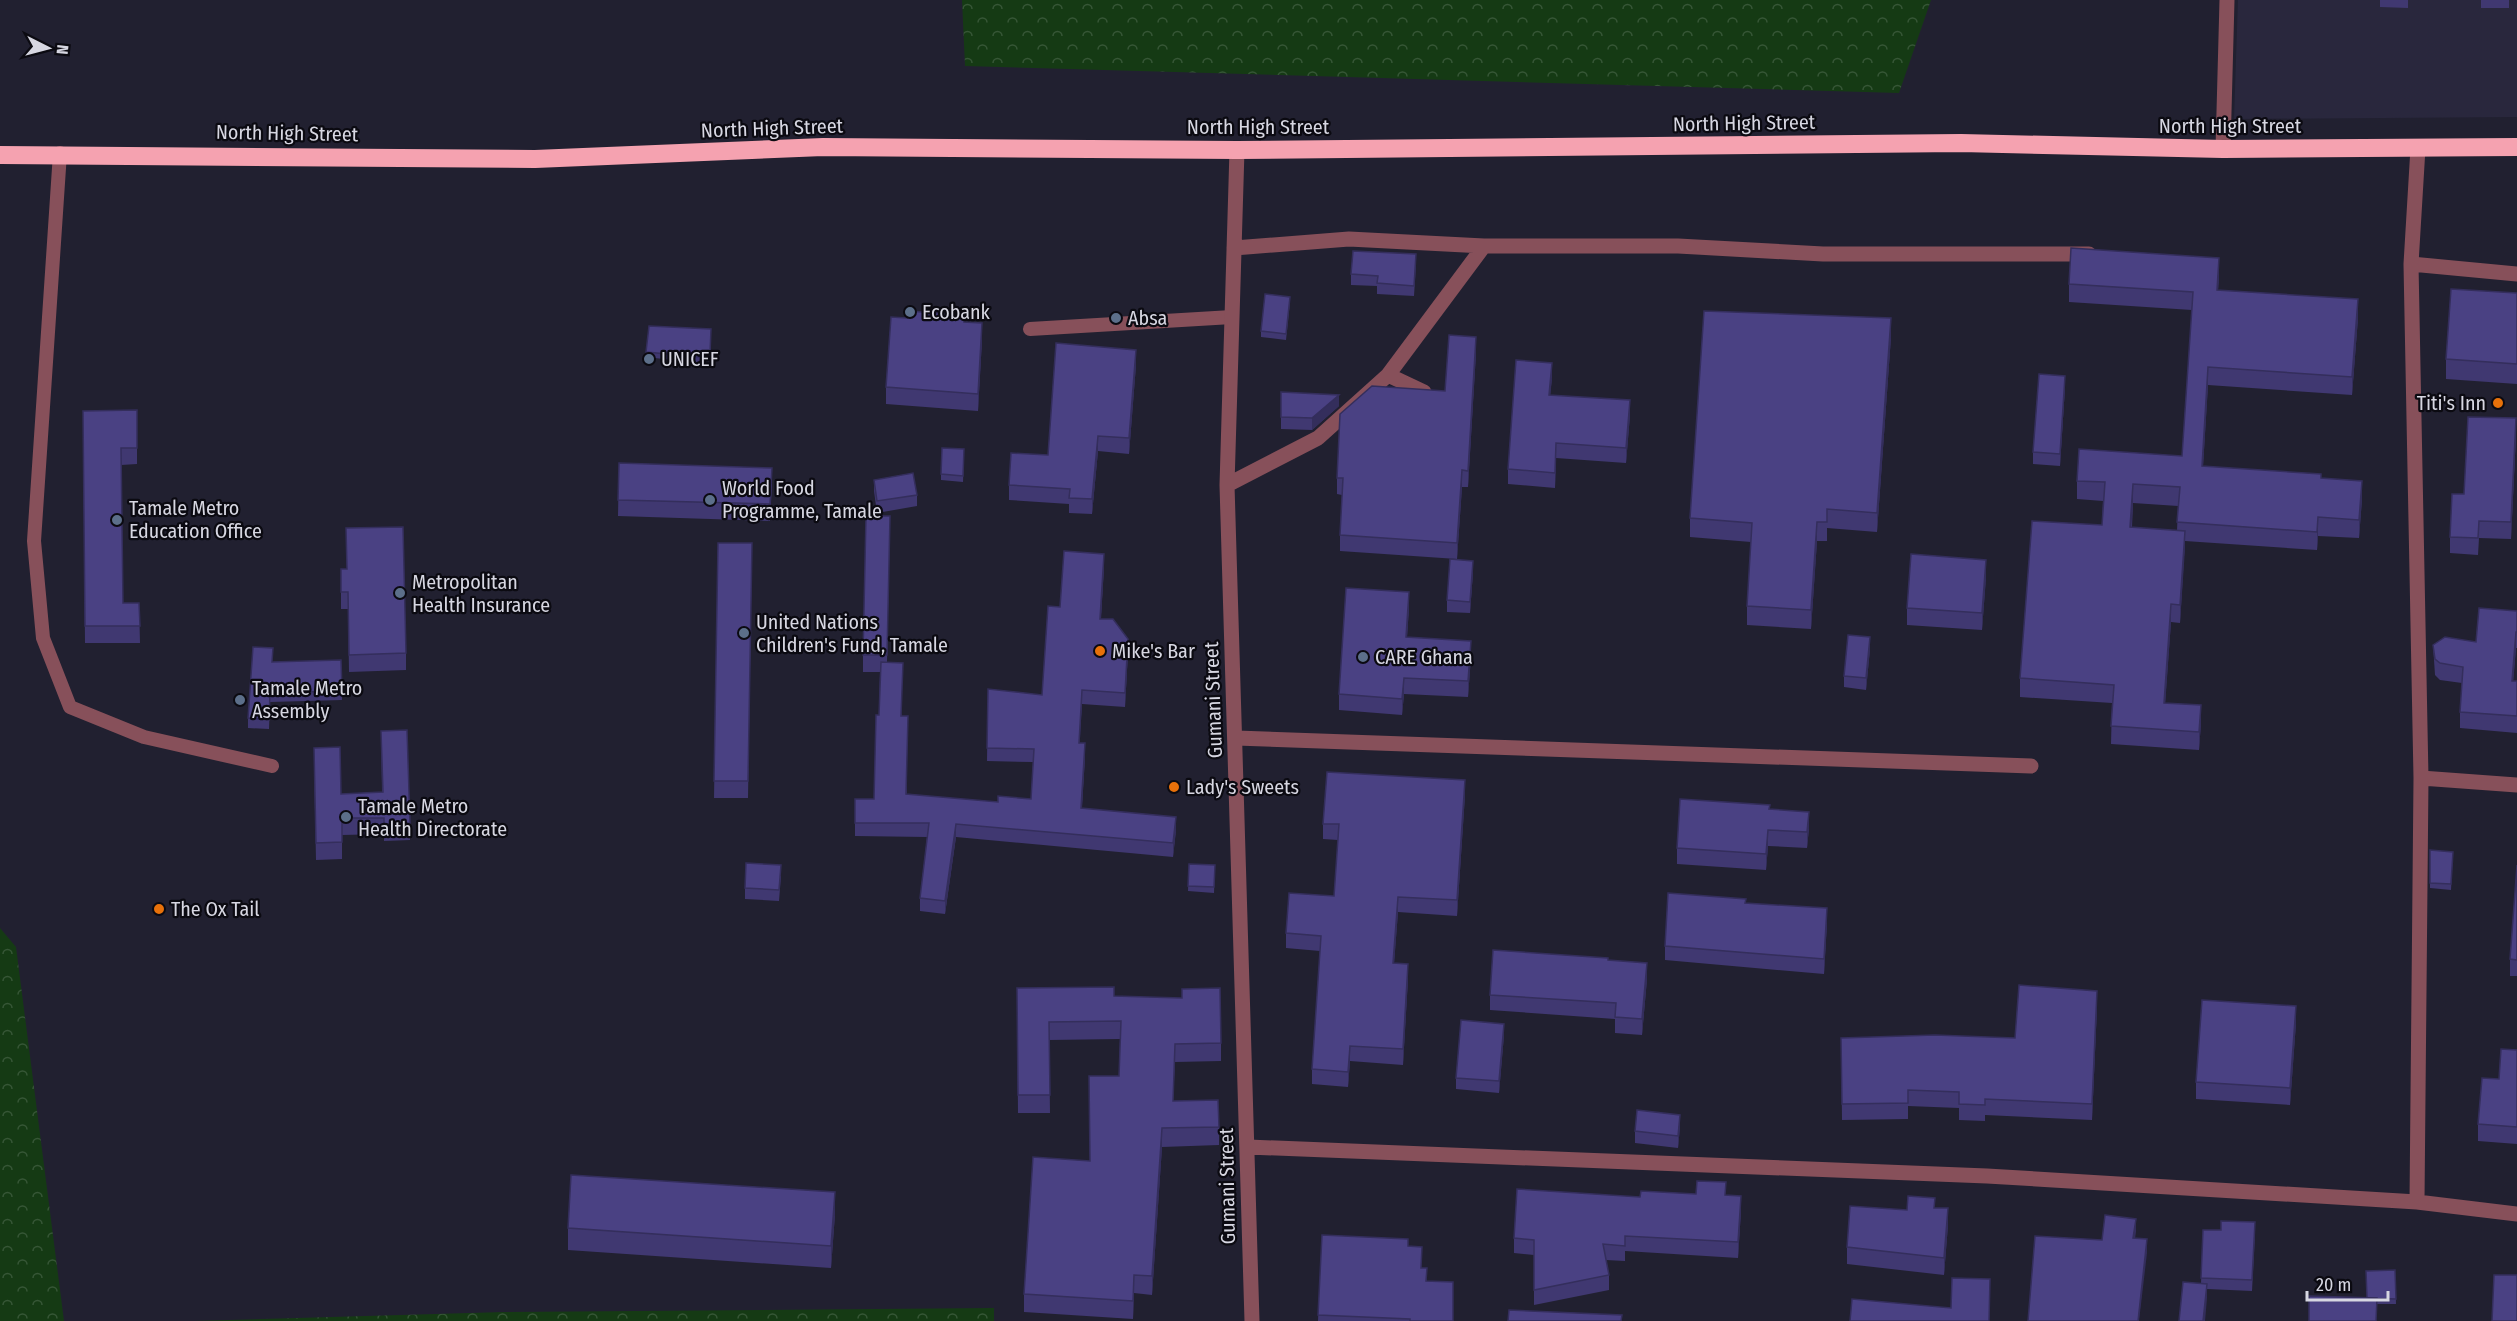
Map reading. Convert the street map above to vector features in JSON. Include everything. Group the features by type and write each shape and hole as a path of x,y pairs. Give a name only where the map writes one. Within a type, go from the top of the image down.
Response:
{"highway":[{"name":"North High Street","path":"0,154 535,159 823,147 1237,150 1949,143 2223,149 2517,147"}],"street":[{"path":"2223,149 2226,0"},
{"path":"2417,1202 2421,778 2411,264 2418,148"},
{"name":"Gumani Street","path":"1237,150 1227,485 1252,1321"},
{"path":"1234,248 1349,239 1484,246 1678,246 1823,254 2105,254"},
{"path":"1227,485 1318,438 1388,375 1484,246"},
{"path":"2411,264 2517,274"},
{"path":"1388,375 1424,392"},
{"path":"1236,738 2031,766"},
{"path":"2421,778 2517,785"},
{"path":"1248,1147 1987,1176 2417,1202 2517,1214"}],"lane":[{"path":"60,153 34,541 43,638 70,707 144,737 273,766"},
{"path":"1030,329 1232,317"}],"shaded area":[{"path":"2238,0 2517,0 2517,117 2234,119"}],"green space":[{"path":"962,0 1931,0 1899,93 965,66"},
{"path":"0,928 16,947 64,1321 0,1321"},
{"path":"994,1308 994,1321 194,1321 504,1312"}],"building":[{"path":"2071,248 2219,258 2217,290 2358,299 2352,377 2208,367 2202,466 2321,474 2321,478 2362,481 2359,520 2318,517 2317,532 2177,522 2180,487 2133,484 2130,527 2185,531 2180,605 2171,604 2164,703 2201,705 2199,732 2111,726 2114,685 2020,678 2032,521 2102,525 2105,482 2077,481 2079,449 2182,456 2193,292 2069,284"},
{"path":"1353,251 1416,254 1414,286 1377,283 1378,276 1351,274"},
{"path":"2451,289 2517,293 2517,364 2446,359"},
{"path":"1265,294 1290,297 1286,334 1261,331"},
{"path":"908,311 965,315 964,322 982,323 978,394 886,387 891,317 907,318"},
{"path":"1704,311 1891,318 1877,513 1827,509 1827,522 1817,522 1811,610 1747,606 1752,523 1690,518"},
{"path":"649,326 711,329 710,354 700,353 699,357 646,352"},
{"path":"1449,335 1476,337 1468,471 1462,470 1457,543 1340,535 1343,478 1337,478 1340,414 1372,386 1445,391"},
{"path":"1056,343 1136,350 1129,438 1098,436 1092,499 1069,498 1070,489 1009,485 1011,453 1048,455"},
{"path":"1516,360 1552,363 1549,395 1630,400 1626,448 1556,443 1555,473 1508,469"},
{"path":"2039,374 2065,376 2060,454 2033,452"},
{"path":"1281,392 1339,395 1312,418 1281,417"},
{"path":"137,410 137,448 121,448 123,603 139,603 140,626 85,626 83,411"},
{"path":"2468,417 2516,418 2511,522 2479,521 2478,538 2450,537 2452,494 2464,494"},
{"path":"942,448 964,449 963,476 941,474"},
{"path":"619,463 772,468 770,504 618,500"},
{"path":"913,473 917,495 877,501 874,480"},
{"path":"866,516 890,516 887,655 863,655"},
{"path":"403,527 406,653 349,655 348,592 341,592 341,569 347,569 346,528"},
{"path":"718,543 752,543 748,781 714,781"},
{"path":"1064,551 1104,554 1100,619 1113,619 1128,639 1125,693 1082,690 1079,743 1085,743 1081,808 1176,817 1173,843 956,824 945,901 920,898 929,823 855,823 855,799 874,799 876,715 879,715 881,662 903,663 901,716 908,716 906,794 998,802 998,796 1031,799 1034,749 987,748 988,689 1042,695 1048,606 1060,607"},
{"path":"1911,554 1986,560 1982,613 1907,608"},
{"path":"1450,559 1473,561 1470,602 1447,600"},
{"path":"1346,588 1409,592 1406,637 1471,641 1468,681 1404,678 1402,699 1339,694"},
{"path":"2479,608 2517,611 2512,681 2517,681 2517,716 2460,712 2463,667 2440,663 2435,659 2433,645 2445,637 2476,642"},
{"path":"1848,635 1870,637 1866,678 1844,676"},
{"path":"253,647 273,648 272,662 341,660 342,691 270,693 269,720 248,718"},
{"path":"407,730 410,823 384,824 384,818 342,818 342,842 316,843 314,748 340,747 341,794 383,792 381,731"},
{"path":"1327,772 1465,780 1457,900 1398,897 1393,963 1408,964 1403,1049 1350,1046 1348,1072 1312,1069 1321,936 1286,933 1289,893 1334,896 1339,824 1323,824"},
{"path":"1680,799 1770,805 1769,809 1809,812 1807,832 1768,830 1766,854 1677,848"},
{"path":"2430,850 2453,852 2451,884 2430,883"},
{"path":"746,863 781,865 779,890 745,888"},
{"path":"1189,864 1215,865 1214,887 1188,886"},
{"path":"2517,865 2517,960 2510,959"},
{"path":"1668,893 1746,899 1745,903 1827,908 1824,959 1665,946"},
{"path":"1493,950 1647,963 1642,1019 1615,1017 1616,1003 1490,995"},
{"path":"2019,985 2097,991 2092,1104 1985,1099 1985,1105 1959,1104 1959,1092 1908,1090 1908,1103 1842,1104 1841,1038 1935,1035 2015,1038"},
{"path":"1114,987 1114,996 1182,998 1182,989 1220,988 1221,1043 1175,1044 1173,1101 1218,1100 1219,1127 1162,1128 1152,1276 1134,1275 1133,1301 1024,1294 1033,1157 1090,1161 1089,1076 1119,1076 1121,1021 1049,1022 1050,1095 1018,1095 1017,988"},
{"path":"2202,1000 2296,1006 2290,1088 2196,1082"},
{"path":"1461,1020 1504,1024 1499,1081 1456,1078"},
{"path":"2501,1049 2517,1050 2517,1127 2478,1124 2482,1078 2499,1079"},
{"path":"1637,1110 1680,1115 1678,1136 1635,1131"},
{"path":"571,1175 835,1192 831,1246 568,1228"},
{"path":"1697,1181 1726,1182 1725,1195 1741,1196 1738,1242 1625,1236 1625,1246 1603,1244 1609,1275 1534,1290 1534,1240 1514,1238 1517,1189 1640,1197 1641,1191 1696,1194"},
{"path":"1908,1196 1935,1198 1934,1208 1948,1208 1944,1258 1847,1247 1850,1206 1907,1210"},
{"path":"2105,1215 2136,1219 2133,1238 2147,1239 2138,1321 2028,1321 2035,1236 2102,1240"},
{"path":"2221,1221 2255,1222 2252,1280 2201,1278 2203,1230 2221,1230"},
{"path":"1322,1235 1408,1239 1408,1246 1422,1247 1421,1268 1427,1268 1426,1281 1453,1282 1453,1321 1410,1321 1410,1319 1318,1315"},
{"path":"2395,1270 2396,1299 2367,1298 2366,1271"},
{"path":"2494,1275 2517,1275 2517,1321 2492,1321"},
{"path":"1952,1278 1990,1279 1989,1321 1850,1321 1852,1299 1951,1308"},
{"path":"2183,1282 2207,1284 2203,1321 2179,1321"},
{"path":"2309,1296 2377,1298 2376,1321 2309,1321"},
{"path":"1509,1310 1622,1315 1621,1321 1508,1321"}],"place":[{"name":"Ecobank","path":"910,312"},
{"name":"Absa","path":"1116,318"},
{"name":"UNICEF","path":"649,359"},
{"name":"Titi's Inn","path":"2498,403"},
{"name":"World Food Programme, Tamale","path":"710,500"},
{"name":"Tamale Metro Education Office","path":"117,520"},
{"name":"Metropolitan Health Insurance","path":"400,593"},
{"name":"United Nations Children's Fund, Tamale","path":"744,633"},
{"name":"Mike's Bar","path":"1100,651"},
{"name":"CARE Ghana","path":"1363,657"},
{"name":"Tamale Metro Assembly","path":"240,700"},
{"name":"Lady's Sweets","path":"1174,787"},
{"name":"Tamale Metro Health Directorate","path":"346,817"},
{"name":"The Ox Tail","path":"159,909"}]}
